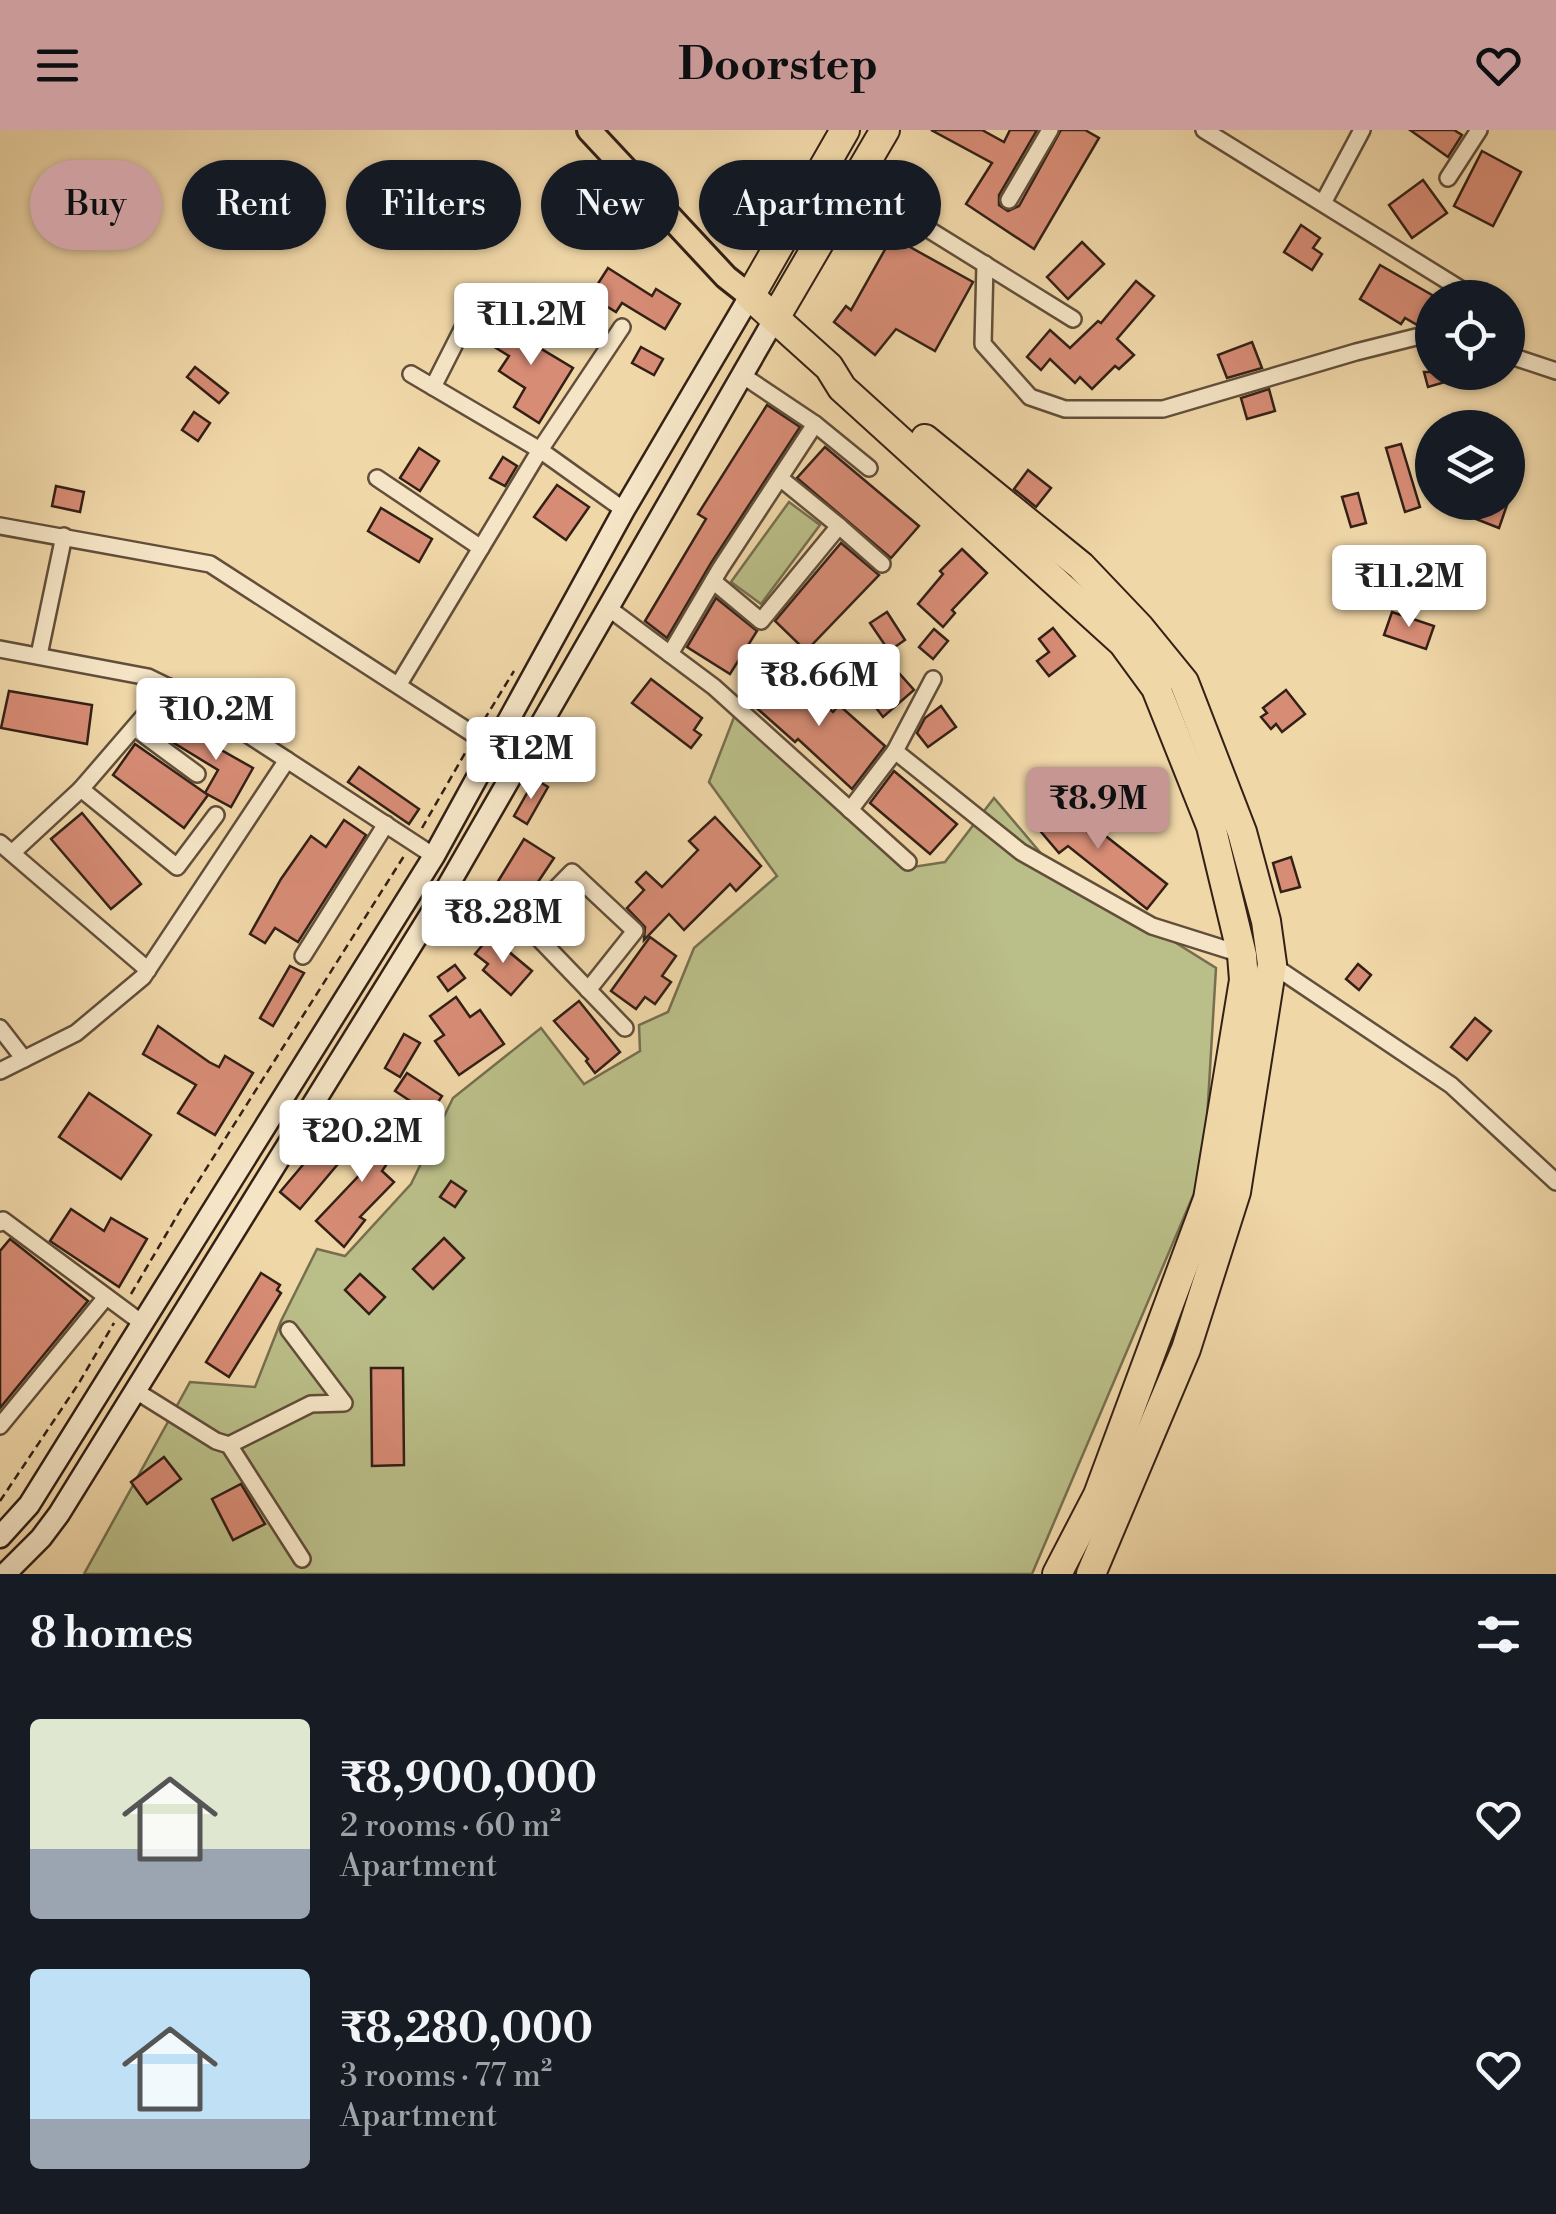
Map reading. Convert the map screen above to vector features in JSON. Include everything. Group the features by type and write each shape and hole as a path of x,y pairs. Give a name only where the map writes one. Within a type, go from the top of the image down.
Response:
{"highway":[{"path":"845,130 750,296 829,367 842,388 1123,643 1156,688 1211,826 1242,955 1244,980 1208,1199 1098,1495 1057,1574"},
{"path":"866,160 885,130"},
{"path":"775,318 814,250"},
{"path":"829,367 851,375 1080,566 1140,628 1184,682 1242,832 1266,921 1272,964 1236,1192 1186,1349 1091,1574"}],"main road":[{"path":"0,1537 30,1505 434,856 484,741 750,296 726,277 589,130"},
{"path":"5,1574 59,1514 446,891 775,318"},
{"path":"434,856 458,870"}],"street":[{"path":"1009,200 1050,130"},
{"path":"1204,130 1446,280"},
{"path":"1323,203 1362,130"},
{"path":"1448,178 1479,130"},
{"path":"941,237 1073,319"},
{"path":"984,264 983,344 1030,398 1065,409 1163,409 1415,337"},
{"path":"433,387 472,310"},
{"path":"399,684 540,450 622,327"},
{"path":"1525,361 1556,371"},
{"path":"411,374 540,450 624,510"},
{"path":"742,375 815,424 869,468"},
{"path":"670,654 815,424"},
{"path":"378,478 481,548"},
{"path":"780,478 882,564"},
{"path":"0,526 210,564 484,741"},
{"path":"713,581 761,621 839,526"},
{"path":"39,655 64,536"},
{"path":"607,607 714,687 908,862"},
{"path":"0,648 148,677 169,687 434,856"},
{"path":"850,810 894,751 932,678"},
{"path":"148,970 6,848 81,790 169,687"},
{"path":"136,729 197,774"},
{"path":"894,751 1022,852 1152,926 1272,964 1451,1085 1556,1182"},
{"path":"0,1072 76,1033 148,970 287,760"},
{"path":"81,790 177,867 216,815"},
{"path":"303,956 386,824"},
{"path":"523,922 572,872 634,931 588,990"},
{"path":"446,891 523,922 625,1028"},
{"path":"0,1028 24,1059"},
{"path":"0,1223 2,1220 142,1323"},
{"path":"0,1426 106,1296"},
{"path":"136,1391 216,1441 229,1444 312,1404 344,1403 288,1330"},
{"path":"229,1444 302,1559"}],"path":[{"path":"128,1299 352,934 484,741 515,669"},
{"path":"0,1502 118,1316"}],"green space":[{"path":"789,502 820,525 761,604 731,582"},
{"path":"736,712 913,867 945,862 994,798 1050,864 1216,968 1204,1170 1032,1574 84,1574 190,1382 255,1387 281,1321 317,1249 345,1256 411,1184 453,1098 541,1028 584,1084 640,1051 639,1025 668,1012 694,948 777,876 709,782"}],"building":[{"path":"931,130 982,130 1004,142 1010,130 1037,130 999,195 999,205 1008,211 1019,206 1061,130 1085,130 1099,138 1034,249 966,204 992,163"},
{"path":"1410,130 1454,130 1462,135 1448,157"},
{"path":"1482,151 1521,172 1493,226 1454,206"},
{"path":"1423,180 1447,213 1412,238 1389,205"},
{"path":"1301,225 1320,238 1313,248 1322,254 1312,270 1284,252"},
{"path":"1082,242 1104,264 1068,299 1047,277"},
{"path":"885,250 915,250 973,282 935,351 896,329 875,355 834,322 846,306 851,310"},
{"path":"1380,265 1415,285 1415,324 1405,318 1401,324 1360,299"},
{"path":"608,268 652,296 656,289 680,304 665,329 622,303 616,312 590,296"},
{"path":"1136,281 1154,296 1117,339 1134,355 1119,369 1115,366 1092,389 1080,377 1075,383 1050,359 1041,370 1027,357 1050,330 1070,348 1098,321 1101,323"},
{"path":"516,311 535,324 525,339 573,368 539,423 514,407 525,388 499,371 509,356 493,346"},
{"path":"1252,342 1262,368 1227,378 1218,355"},
{"path":"641,347 663,359 654,375 632,363"},
{"path":"195,367 228,393 219,403 187,377"},
{"path":"1269,389 1275,411 1247,419 1241,398"},
{"path":"767,405 800,427 667,638 645,621 706,519 698,514"},
{"path":"194,412 210,423 198,441 182,430"},
{"path":"1401,444 1415,490 1415,509 1405,512 1386,448"},
{"path":"825,447 919,526 891,558 797,478"},
{"path":"419,448 439,461 420,491 400,478"},
{"path":"503,457 517,466 505,486 490,478"},
{"path":"1028,470 1051,488 1036,507 1014,489"},
{"path":"557,485 589,507 566,540 534,517"},
{"path":"56,486 84,492 80,512 52,506"},
{"path":"1358,493 1366,523 1351,527 1342,497"},
{"path":"381,508 432,539 419,562 368,531"},
{"path":"1479,520 1502,520 1499,528"},
{"path":"841,543 879,575 806,651 775,621"},
{"path":"962,549 987,573 952,610 955,613 943,627 918,604 943,574 940,571"},
{"path":"716,598 757,631 730,674 687,647"},
{"path":"887,612 905,640 889,651 870,623"},
{"path":"1392,612 1434,626 1426,649 1384,635"},
{"path":"1053,628 1075,656 1049,676 1037,661 1049,652 1039,639"},
{"path":"934,629 948,641 933,659 919,647"},
{"path":"890,663 914,690 883,717 859,685"},
{"path":"758,674 790,699 802,685 833,712 839,705 885,746 852,789 742,695"},
{"path":"651,679 702,718 694,730 701,735 691,748 632,703"},
{"path":"1286,690 1305,714 1282,732 1276,724 1271,729 1261,717 1267,713 1263,708"},
{"path":"9,691 92,705 87,744 1,728"},
{"path":"941,706 956,727 928,747 917,733 925,718"},
{"path":"188,721 220,740 216,747 253,768 231,807 205,793 218,770 174,743"},
{"path":"135,744 208,795 184,828 113,775"},
{"path":"359,767 419,809 409,824 348,782"},
{"path":"894,771 957,824 930,854 870,803"},
{"path":"535,779 548,787 527,824 514,816"},
{"path":"1057,796 1092,837 1098,830 1167,884 1147,909 1068,846 1059,853 1030,819"},
{"path":"82,813 141,884 111,909 51,839"},
{"path":"715,817 761,866 736,891 730,884 684,930 669,914 644,940 645,927 627,908 644,890 636,882 646,872 662,887 698,850 689,841"},
{"path":"344,820 366,835 298,942 275,928 265,943 250,934 311,836 326,847"},
{"path":"524,839 554,858 520,909 489,896"},
{"path":"1291,857 1300,887 1281,892 1273,863"},
{"path":"490,936 532,971 511,995 483,970 488,964 475,954"},
{"path":"650,937 676,956 662,976 671,982 655,1004 645,997 636,1009 611,991"},
{"path":"1358,964 1371,975 1359,990 1346,979"},
{"path":"455,965 465,978 448,991 438,977"},
{"path":"290,966 304,973 273,1026 260,1018"},
{"path":"456,997 470,1017 480,1010 504,1044 459,1075 435,1041 444,1035 430,1016"},
{"path":"579,1001 620,1052 595,1073 588,1059 554,1021"},
{"path":"1475,1018 1491,1031 1467,1060 1451,1047"},
{"path":"158,1026 219,1067 225,1056 253,1073 215,1135 178,1113 196,1085 143,1054"},
{"path":"404,1034 420,1043 400,1077 385,1068"},
{"path":"407,1073 442,1096 430,1114 395,1091"},
{"path":"89,1093 151,1135 121,1179 59,1137"},
{"path":"364,1113 397,1135 401,1131 406,1136 382,1171 394,1182 360,1217 365,1220 344,1247 316,1221 385,1148 355,1127"},
{"path":"334,1128 354,1145 300,1209 280,1192"},
{"path":"451,1181 466,1191 455,1207 440,1197"},
{"path":"71,1209 104,1231 111,1218 147,1239 119,1287 50,1241"},
{"path":"444,1238 464,1258 433,1289 413,1269"},
{"path":"10,1239 88,1301 0,1408 0,1251"},
{"path":"261,1273 280,1285 277,1290 281,1293 229,1377 206,1362"},
{"path":"360,1274 385,1297 369,1314 345,1290"},
{"path":"371,1368 403,1368 404,1465 372,1466"},
{"path":"164,1457 181,1479 147,1504 131,1482"},
{"path":"241,1484 265,1524 233,1540 212,1499"}]}
